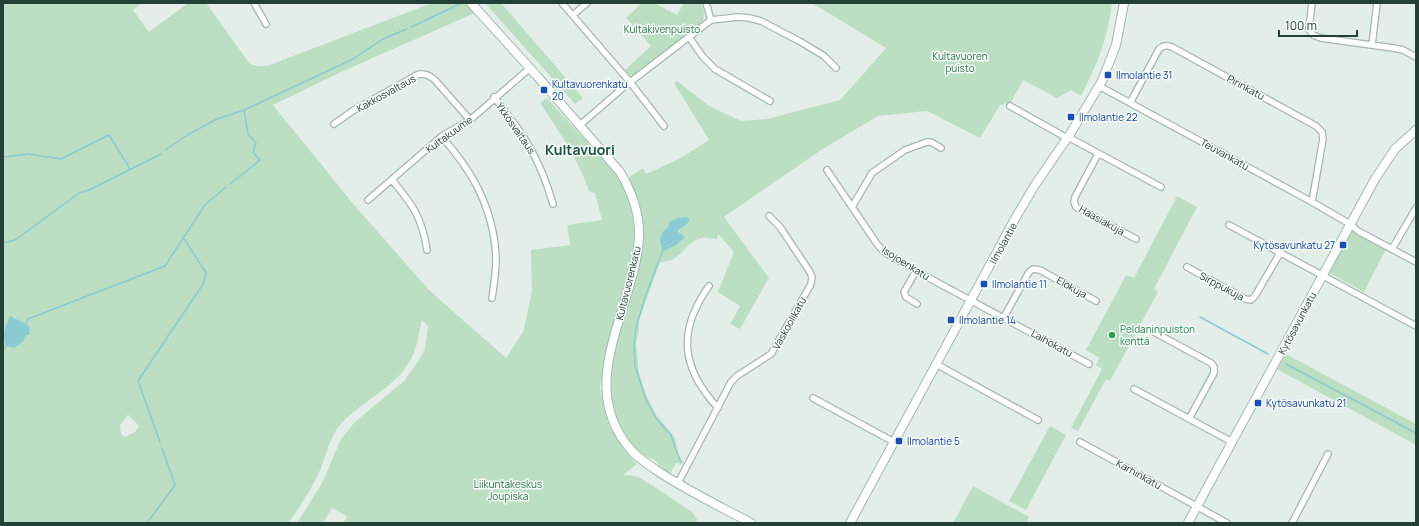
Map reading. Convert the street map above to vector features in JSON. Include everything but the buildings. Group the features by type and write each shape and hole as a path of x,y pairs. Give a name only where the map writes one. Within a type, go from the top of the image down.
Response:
{"street":[{"path":"254,3 266,24"},
{"name":"Kultavuorenkatu","path":"471,3 530,68 620,172 627,182 632,196 638,221 639,237 637,254 607,366 606,393 609,409 615,425 633,452 646,463 678,483 751,523"},
{"path":"562,3 630,82 664,126"},
{"path":"573,15 587,3"},
{"path":"706,3 711,20"},
{"name":"Ilmolantie","path":"850,523 1020,211 1035,185 1068,137 1099,86 1109,66 1116,44 1124,3"},
{"path":"1312,3 1308,29 1313,34 1321,38 1403,50 1416,57"},
{"path":"1372,45 1377,3"},
{"path":"580,125 630,82 711,20 738,17 761,21 824,56 836,68"},
{"path":"689,37 703,57 715,68 770,101"},
{"name":"Pirinkatu","path":"1130,103 1160,49 1163,46 1172,47 1316,126 1322,132 1323,139 1312,202"},
{"name":"Kultakuume","path":"368,200 442,136 470,120 530,68"},
{"name":"Kakkosvaltaus","path":"334,124 354,110 419,74 430,76 435,80 470,120"},
{"name":"Teuvankatu","path":"1099,86 1312,202 1350,224 1358,231 1416,262"},
{"name":"Ykkösvaltaus","path":"494,98 510,116 531,147 540,165 553,204"},
{"path":"1010,106 1161,187"},
{"name":"Kytösavunkatu","path":"1188,523 1382,167 1395,149 1416,130"},
{"path":"442,136 467,169 476,184 487,210 496,257 496,275 492,298"},
{"path":"852,207 872,173 905,150 927,142 932,142 941,148"},
{"name":"Haasiakuja","path":"1098,154 1075,197 1074,202 1076,207 1136,239"},
{"name":"Isojoenkatu","path":"827,170 883,251 916,271 972,300"},
{"path":"392,180 406,197 416,213 424,232 427,250"},
{"path":"1392,249 1416,208"},
{"name":"Vaskoolikatu","path":"678,483 726,391 734,379 771,354 811,284 812,278 810,272 780,227 769,216"},
{"path":"1229,225 1416,326"},
{"name":"Sirppukuja","path":"1187,267 1245,299 1251,300 1255,296 1280,253"},
{"name":"Elokuja","path":"1004,317 1029,272 1033,269 1040,270 1096,301"},
{"path":"916,271 904,292 906,297 917,304"},
{"path":"709,286 699,300 692,316 687,342 692,370 698,383 718,408"},
{"name":"Laihokatu","path":"972,300 1089,364"},
{"path":"1154,332 1211,363 1214,367 1214,373 1189,419"},
{"path":"936,364 1038,420"},
{"path":"1134,389 1232,442"},
{"path":"813,398 894,442"},
{"name":"Karhinkatu","path":"1080,442 1227,523"},
{"path":"1292,523 1328,454"}],"green space":[{"name":"Liikuntakeskus Joupiska","path":"3,3 142,3 133,10 149,32 188,3 206,3 250,64 267,66 432,3 466,3 475,13 341,72 273,105 355,206 429,290 506,358 523,332 532,291 531,250 570,245 567,225 602,220 595,193 589,191 574,156 540,103 547,98 616,174 628,196 633,217 635,239 631,262 608,344 600,387 604,407 609,426 625,451 637,464 623,475 637,476 658,489 692,512 698,523 344,523 347,516 332,508 323,523 297,523 322,483 341,439 355,422 405,380 420,358 425,349 428,326 422,320 415,351 406,367 387,386 355,411 337,429 314,482 302,504 288,523 3,523","holes":["128,415 139,426 135,432 125,437 121,434 120,425"]},
{"path":"485,3 501,3 583,98 575,104"},
{"name":"Kultakivenpuisto","path":"642,3 654,3 677,15 684,3 701,3 704,13 703,22 633,76 625,70 651,46 626,18"},
{"name":"Kultavuoren puisto","path":"812,3 1112,3 1105,40 1081,96 1071,90 1057,98 1023,80 1011,102 1000,105 980,138 927,111 878,116 821,150 724,217 769,278 740,329 730,324 740,306 718,292 734,252 718,234 717,239 701,238 695,240 678,256 667,261 660,262 639,320 639,331 636,342 639,373 647,397 657,416 675,438 678,453 683,463 676,463 670,474 655,460 638,453 620,428 611,406 609,381 641,216 637,199 628,178 643,168 646,174 679,159 709,140 674,83 677,81 709,106 741,121 767,119 840,100 886,48"},
{"path":"1177,196 1197,207 1154,289 1158,292 1110,381 1106,379 1078,431 1071,428 1102,369 1096,365 1100,358 1086,350 1126,275 1134,278"},
{"path":"1352,231 1386,249 1364,292 1329,273"},
{"path":"1286,354 1416,424 1416,445 1277,369"},
{"path":"1050,426 1066,435 1026,510 1009,501"},
{"path":"973,486 1029,517 1026,523 953,523"}],"water":[{"path":"686,217 690,219 687,224 678,230 684,238 676,245 664,251 661,245 661,237 663,232 668,227 669,222 678,218"},
{"path":"10,316 28,325 30,328 29,335 26,335 24,341 14,348 6,346 4,338 5,327"}],"waterway":[{"path":"411,27 462,3"},
{"path":"165,150 189,134 217,119 244,110 353,59 383,39 407,29"},
{"path":"230,184 260,160 253,152 256,143 248,134 244,110"},
{"path":"3,157 29,154 61,159 109,135 130,169"},
{"path":"3,243 15,240 79,193 89,190 161,154"},
{"path":"25,324 28,319 165,266 205,205 226,187"},
{"path":"160,442 138,381 203,284 206,273 183,237"},
{"path":"663,250 645,297 636,328 634,345 635,366 646,400 656,418 671,435 681,462"},
{"path":"1200,317 1268,354"},
{"path":"3,349 6,346"},
{"path":"1286,364 1416,433"},
{"path":"147,523 175,485 162,448"}],"place":[{"name":"Ilmolantie 31","path":"1108,75"},
{"name":"Kultavuorenkatu 20","path":"544,90"},
{"name":"Ilmolantie 22","path":"1071,117"},
{"name":"Kytösavunkatu 27","path":"1343,245"},
{"name":"Ilmolantie 11","path":"984,284"},
{"name":"Ilmolantie 14","path":"951,320"},
{"name":"Peldaninpuiston kenttä","path":"1112,335"},
{"name":"Kytösavunkatu 21","path":"1258,403"},
{"name":"Ilmolantie 5","path":"899,441"}],"district":[{"name":"Kultavuori","path":"580,150"}]}
